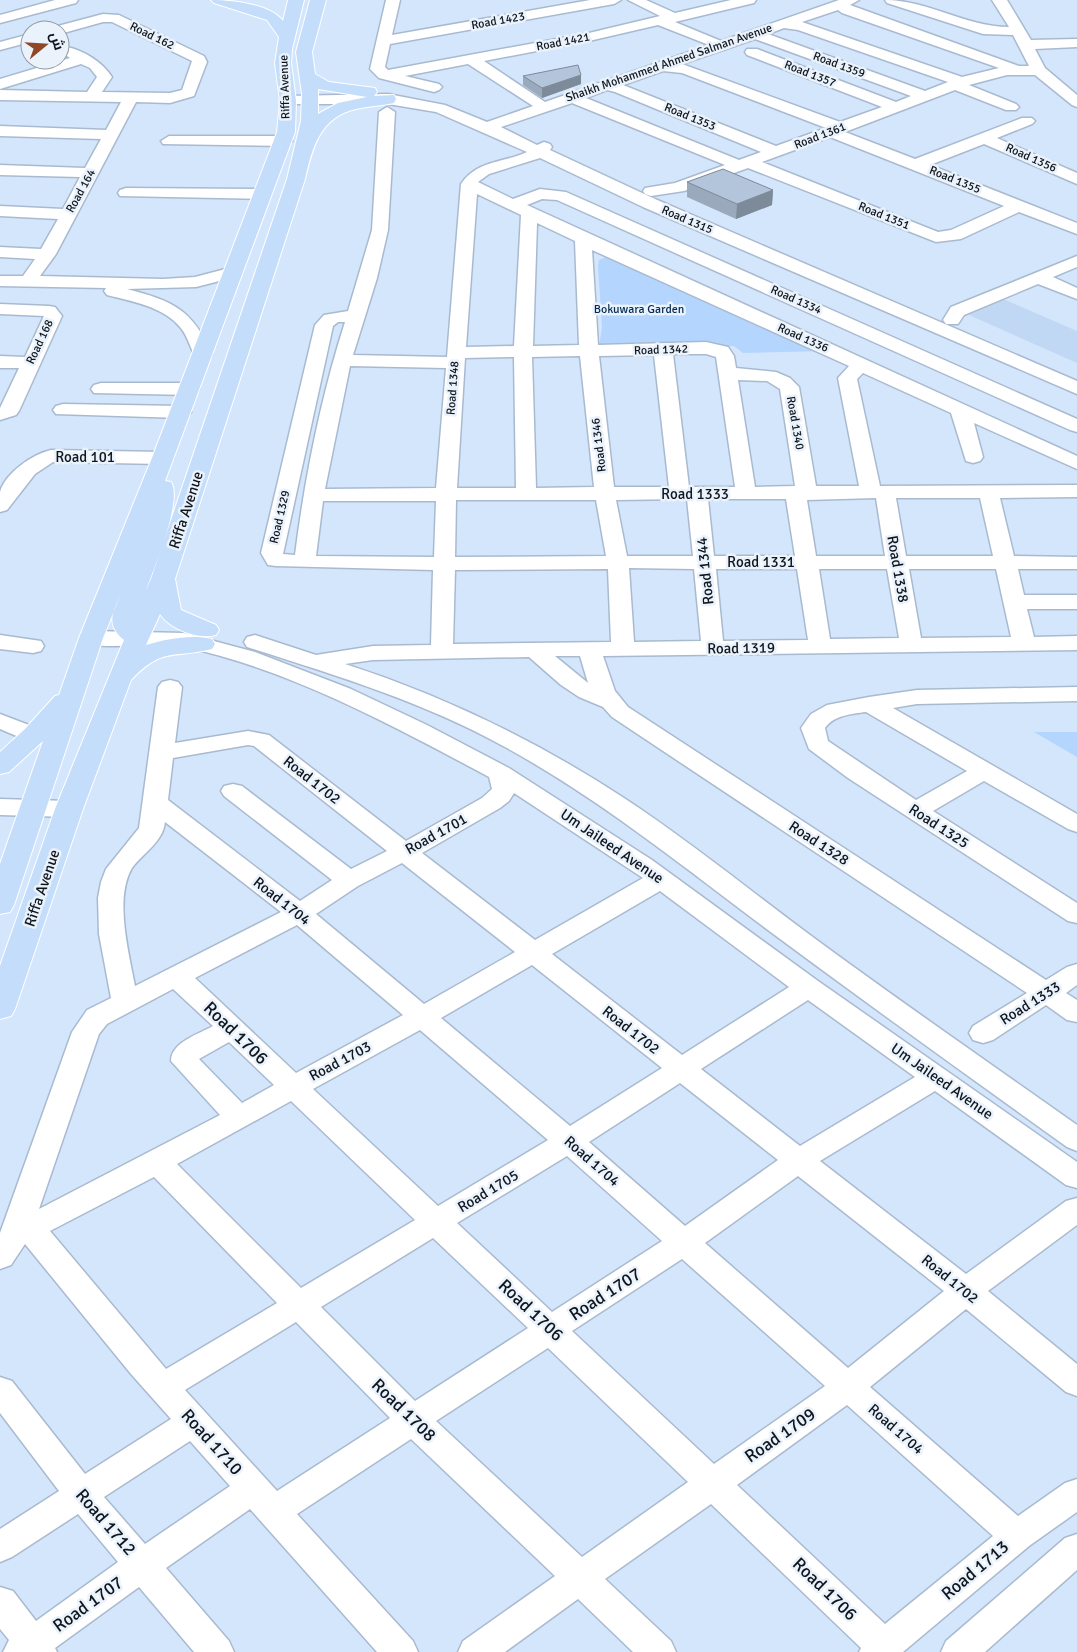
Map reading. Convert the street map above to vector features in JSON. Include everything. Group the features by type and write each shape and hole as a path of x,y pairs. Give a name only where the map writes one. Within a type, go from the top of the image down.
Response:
{"main road":[{"path":"219,0 272,17 286,34"},
{"name":"Riffa Avenue","path":"0,905 93,634 162,462 284,141 288,98 283,63 286,34 296,0"},
{"name":"Riffa Avenue","path":"0,1009 67,816 118,681 134,631 163,579 306,143 310,121 310,97 304,52 318,0"},
{"path":"306,75 324,86 369,92"},
{"path":"306,143 322,120 331,113 353,105 388,106"},
{"path":"134,631 124,618 160,518 163,497 162,462"},
{"path":"163,579 166,606 171,613 178,620 205,637"},
{"path":"118,681 128,666 144,654 205,637"},
{"path":"0,766 34,735 72,693"}],"street":[{"path":"0,19 72,0"},
{"path":"393,0 377,69 384,75 434,87"},
{"path":"634,0 675,18"},
{"path":"892,0 988,31 1021,37 1077,43"},
{"name":"Shaikh Mohammed Ahmed Salman Avenue","path":"486,123 571,97 660,66 680,65 721,43 769,13 844,1"},
{"name":"Road 1361","path":"844,1 847,10 1018,70 1069,77"},
{"path":"1006,1 1021,37 1043,74 1077,102"},
{"name":"Road 1423","path":"382,41 588,3 610,9"},
{"path":"610,9 632,28"},
{"path":"769,13 958,83 1011,107"},
{"name":"Road 1421","path":"384,75 632,28 675,18 769,13"},
{"name":"Shaikh Mohammed Ahmed Salman Avenue","path":"511,115 537,102 721,43 755,34 769,13"},
{"name":"Road 162","path":"70,27 103,18 114,18 199,59 200,62 189,93 181,97 131,98"},
{"name":"Road 1357","path":"659,21 894,106"},
{"name":"Road 1359","path":"755,34 924,96"},
{"path":"0,46 20,41"},
{"path":"70,53 95,65 105,76 91,97"},
{"path":"469,58 537,102"},
{"path":"0,84 82,59"},
{"name":"Road 1355","path":"680,65 915,165 1077,229"},
{"name":"Road 1361","path":"676,194 745,164 894,106 988,74 1018,70"},
{"name":"Road 1353","path":"603,85 619,88 776,152"},
{"name":"Road 1315","path":"288,98 369,92 422,95 445,101 465,110 532,148 682,217 1077,388"},
{"path":"0,95 131,98"},
{"name":"Road 1315","path":"310,97 388,106 426,104 486,123"},
{"name":"Road 1351","path":"571,97 936,236 955,235 1018,206"},
{"name":"Road 164","path":"28,281 47,254 131,98"},
{"name":"Road 1329","path":"354,317 334,317 327,320 322,335 272,553 276,560 299,562 305,557 313,495 342,360 354,317 368,278 380,230 388,106"},
{"path":"465,110 511,115 515,128 532,148 478,174 469,184"},
{"name":"Road 1356","path":"915,165 1027,122"},
{"path":"0,131 112,135"},
{"name":"Road 1356","path":"984,138 1077,179"},
{"path":"169,141 284,141"},
{"name":"Road 1315","path":"532,148 650,191 676,194 952,320 1077,374"},
{"path":"0,170 91,173"},
{"name":"Road 1336","path":"469,184 583,239 1077,463"},
{"name":"Road 1348","path":"442,651 446,564 446,494 469,184"},
{"path":"126,193 263,194"},
{"name":"Road 1334","path":"521,209 540,194 556,194 1077,426"},
{"path":"521,209 526,494"},
{"path":"0,211 69,214"},
{"path":"646,233 682,217"},
{"path":"920,250 936,236"},
{"name":"Road 1346","path":"583,239 589,352 605,494 618,562 623,650"},
{"path":"0,252 47,254"},
{"path":"952,320 957,311 1077,261"},
{"path":"64,284 183,283 211,279 233,272"},
{"path":"1039,278 1077,294"},
{"path":"0,281 64,284 120,292 168,309 185,320 203,354"},
{"name":"Road 168","path":"0,309 42,310 53,316 9,411 0,414"},
{"name":"Road 1342","path":"342,360 455,358 523,353 706,348 721,351 725,356 746,494"},
{"name":"Road 1344","path":"663,350 689,494 704,562 713,648"},
{"path":"0,362 31,363"},
{"name":"Road 1338","path":"862,364 846,378 896,563 911,645"},
{"name":"Road 1340","path":"728,374 767,375 783,380 789,387 802,494 805,562 820,646"},
{"path":"101,390 189,389"},
{"path":"63,410 181,412"},
{"path":"960,410 973,457"},
{"name":"Road 101","path":"0,506 23,474 37,460 67,456 162,462"},
{"name":"Road 1333","path":"313,495 802,494 1077,491"},
{"path":"989,493 1024,644"},
{"name":"Road 1331","path":"299,562 446,564 618,562 1077,563"},
{"path":"1013,602 1077,602"},
{"name":"Um Jaileed Avenue","path":"93,634 134,631 184,640 205,637 238,637 381,683 450,711 512,741 616,804 812,950 1077,1140"},
{"name":"Um Jaileed Avenue","path":"205,637 247,657 343,694 419,730 500,773 572,818 661,879 808,987 1077,1177"},
{"path":"0,642 33,646"},
{"name":"Road 1319","path":"314,662 353,655 442,651 1077,644"},
{"path":"535,650 573,684 585,692 609,702"},
{"name":"Road 1328","path":"590,650 602,690 609,702 620,712 1077,1013"},
{"path":"381,683 390,665 404,653"},
{"path":"125,1002 113,924 113,888 118,871 147,837 152,828 170,686"},
{"path":"869,704 959,695 1077,694"},
{"path":"869,704 1077,824"},
{"name":"Road 1325","path":"869,704 835,710 819,719 814,728 817,744 857,773 1077,915"},
{"path":"0,722 34,735"},
{"name":"Road 1702","path":"163,752 248,738 261,740 966,1291 1077,1383"},
{"path":"916,811 985,770"},
{"name":"Road 1701","path":"15,1240 86,1032 97,1017 298,913 349,880 404,852 500,796 504,789 500,773"},
{"path":"233,791 349,880"},
{"name":"Road 1704","path":"154,801 298,913 569,1141 1017,1536"},
{"path":"0,806 31,814 67,816"},
{"path":"0,823 31,814"},
{"name":"Road 1703","path":"15,1240 292,1086 422,1017 661,879"},
{"name":"Road 1333","path":"983,1033 1077,973"},
{"name":"Road 1706","path":"176,976 552,1329 713,1483 880,1649"},
{"name":"Road 1705","path":"163,1386 569,1141 679,1068 808,987"},
{"path":"232,1028 192,1050 185,1057 185,1061 238,1116"},
{"name":"Road 1707","path":"31,1649 143,1564 412,1419 684,1242 799,1160 936,1077"},
{"name":"Road 1708","path":"157,1162 412,1419 658,1652"},
{"name":"Road 1709","path":"476,1652 848,1387 966,1291 1077,1209"},
{"name":"Road 1710","path":"15,1240 163,1386 264,1500 389,1648"},
{"name":"Road 1712","path":"0,1390 34,1431 82,1495 143,1564 216,1652"},
{"path":"0,1547 194,1421"},
{"name":"Road 1713","path":"880,1649 1017,1536 1077,1493"},
{"path":"959,1652 1077,1549"},
{"path":"0,1602 31,1649"}],"shaded area":[{"path":"1003,299 1077,331 1077,363 969,315"}],"green space":[{"name":"Bokuwara Garden","path":"608,256 824,351 743,353 734,346 599,347 602,327 598,266 599,260"},
{"path":"1034,732 1077,732 1077,757"}],"building":[{"path":"578,65 581,75 542,88 523,76"},
{"path":"723,169 773,190 737,204 687,182"}]}
